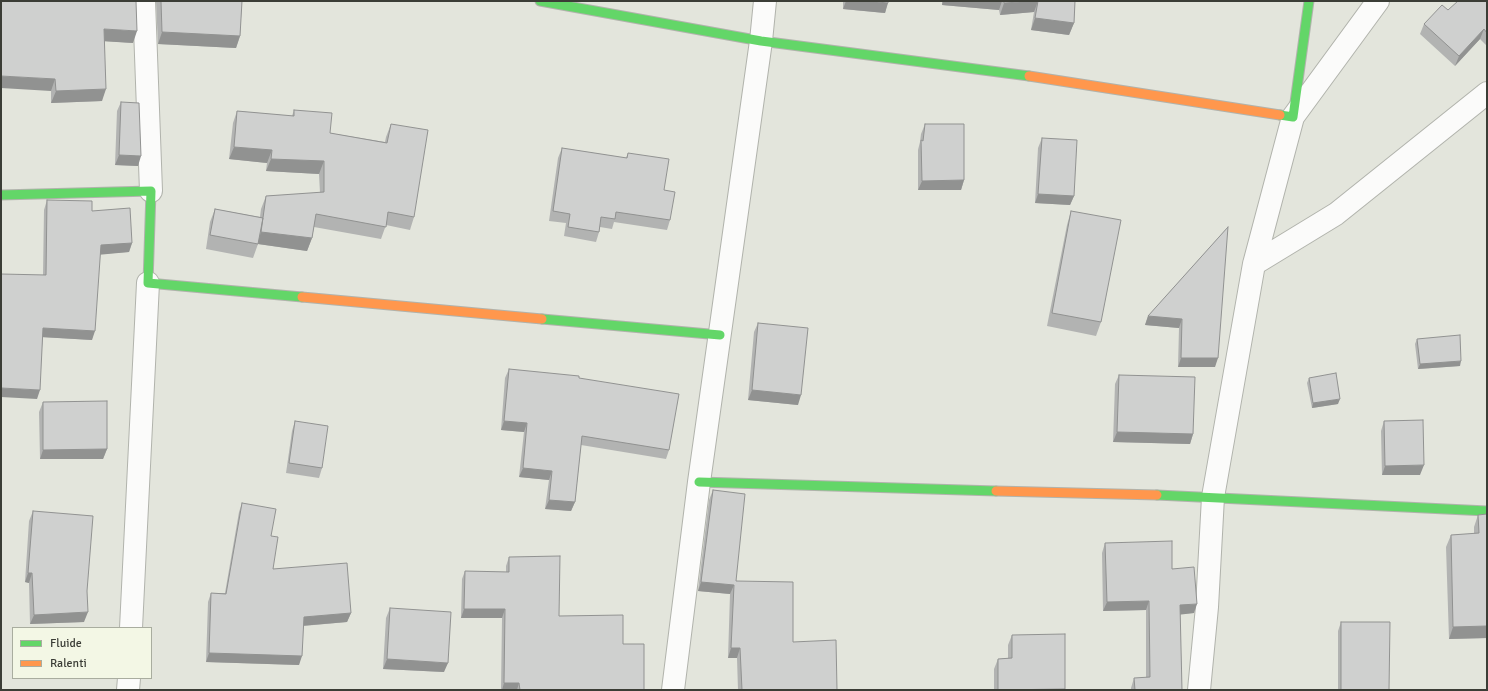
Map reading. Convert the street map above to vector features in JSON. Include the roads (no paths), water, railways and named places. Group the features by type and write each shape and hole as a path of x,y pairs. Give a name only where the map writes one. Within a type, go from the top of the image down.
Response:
{"street":[{"path":"132,627 148,283 150,191 144,1"},
{"path":"540,1 761,41 1016,74 1293,117"},
{"path":"673,690 699,482 761,41 765,1"},
{"path":"1199,690 1207,607 1213,497 1254,264 1293,117 1308,1"},
{"path":"1293,117 1378,1"},
{"path":"1254,264 1336,214 1487,93"},
{"path":"1,195 150,191"},
{"path":"148,283 720,335"},
{"path":"699,482 1213,497 1487,511"},
{"path":"128,690 129,679"}]}
